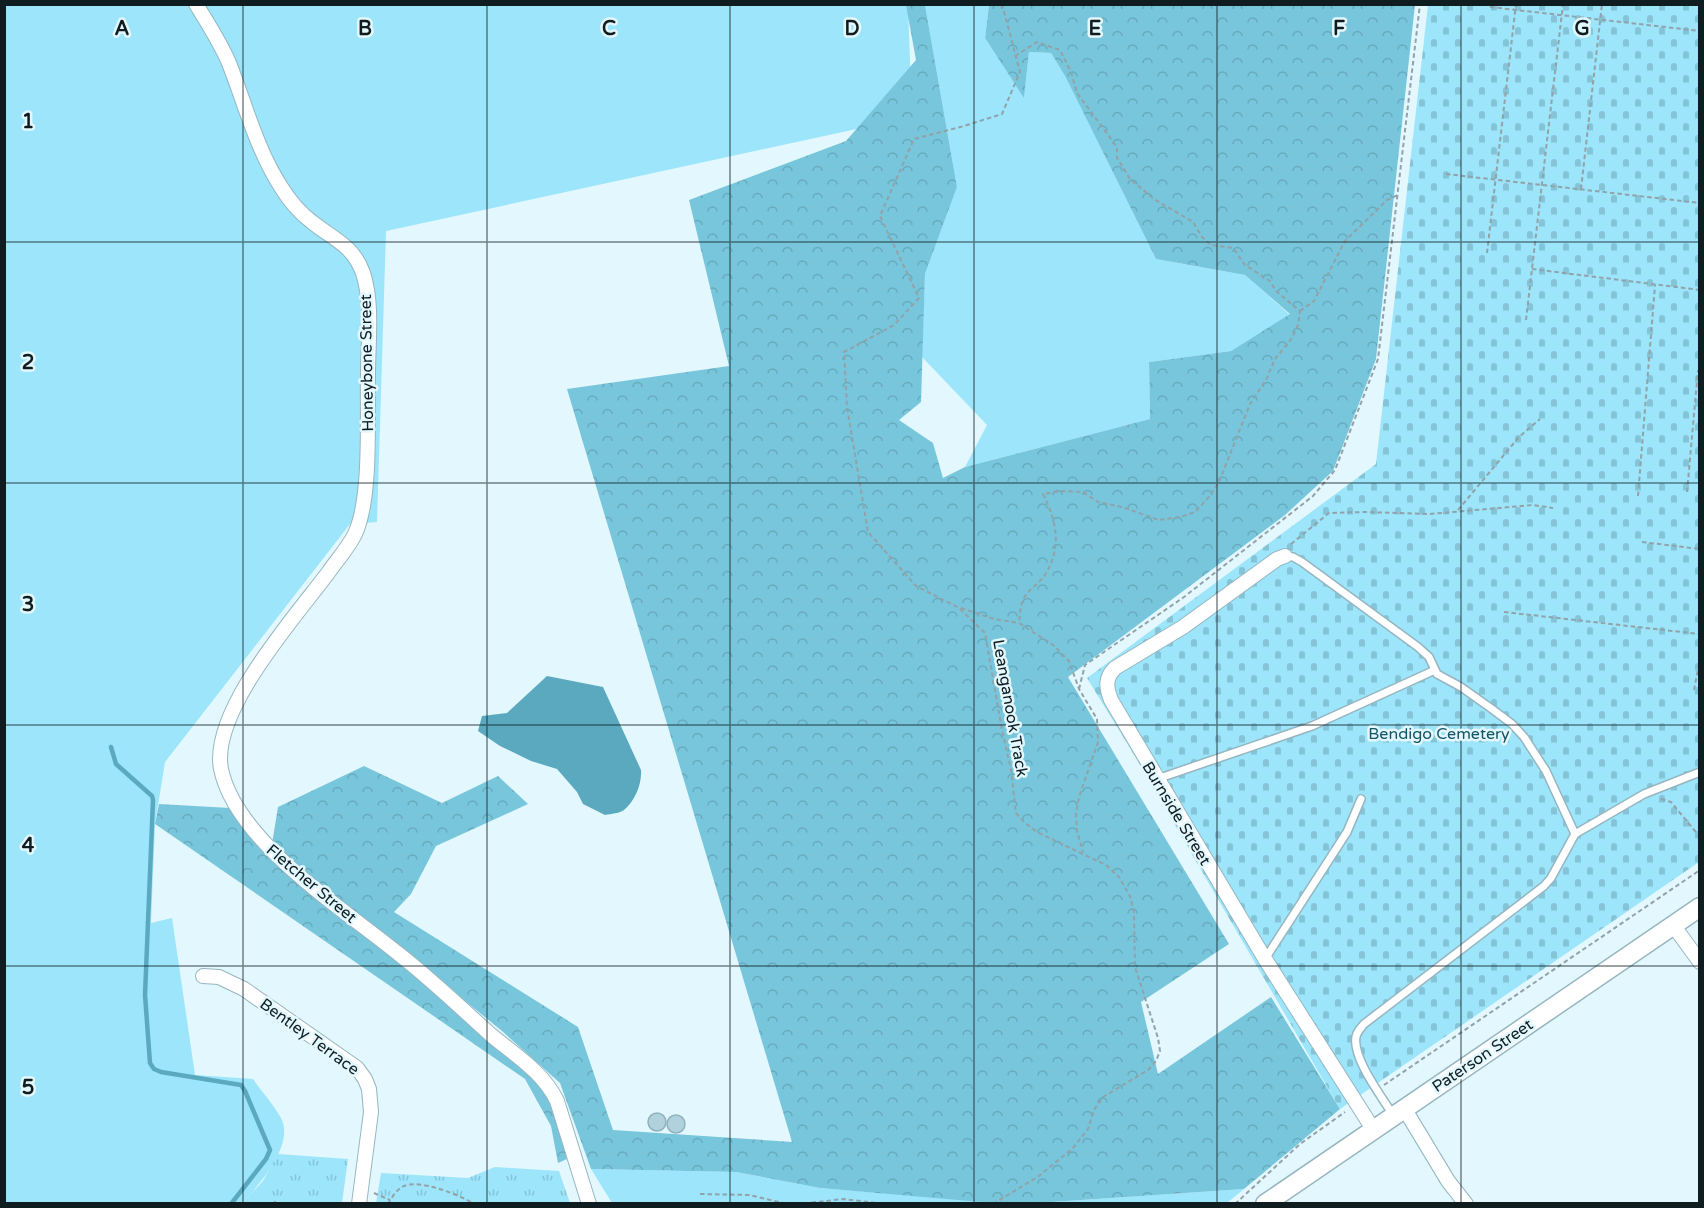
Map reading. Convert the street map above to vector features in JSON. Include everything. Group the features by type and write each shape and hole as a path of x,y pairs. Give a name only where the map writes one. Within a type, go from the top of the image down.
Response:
{"street":[{"name":"Honeybone Street","path":"196,4 228,60 259,141 281,187 295,207 311,222 344,243 354,254 363,273 368,316 367,446 364,497 359,523"},
{"name":"Fletcher Street","path":"359,523 347,547 267,654 236,704 225,726 221,743 220,758 224,779 247,822 273,852 427,976 541,1076 557,1101 589,1203"},
{"name":"Burnside Street","path":"1285,556 1277,559 1183,627 1121,663 1109,674 1107,681 1111,700 1157,779 1265,960 1373,1129"},
{"name":"Paterson Street","path":"1265,1203 1700,907"},
{"path":"1673,926 1700,962"},
{"name":"Bentley Terrace","path":"203,976 219,977 244,989 349,1062 365,1079 371,1097 371,1112 359,1203"},
{"path":"1399,1111 1466,1203"}],"lane":[{"path":"1285,556 1302,562 1418,647 1429,657 1437,674 1461,687 1512,724 1524,737 1546,771 1575,834"},
{"path":"1157,779 1312,726 1435,670"},
{"path":"1399,1111 1377,1089 1358,1055 1356,1038 1358,1032 1372,1017 1544,886 1551,878 1575,834 1644,794 1700,772"},
{"path":"1265,960 1347,832 1361,799"}],"path":[{"name":"Leanganook Track","path":"993,1203 1039,1176 1073,1148 1088,1129 1094,1110 1103,1097 1148,1070 1160,1051 1136,967 1134,913 1130,896 1119,877 1106,865 1083,852 1037,832 1016,813 1011,770 985,633 959,608 916,586 868,532 847,407 844,352 894,325 919,298 880,216 914,138 1002,114 1020,72 1002,4"},
{"path":"1078,689 1085,665 1193,590 1313,496 1335,470 1378,359 1420,4"},
{"path":"1487,252 1516,4"},
{"path":"1526,320 1563,4"},
{"path":"1581,190 1602,4"},
{"path":"1490,7 1700,32"},
{"path":"1015,56 1037,42 1060,50 1071,72 1077,93 1117,147 1117,158 1130,179 1154,199 1192,222 1202,237 1211,245 1233,248 1245,265 1270,281 1276,291 1300,311"},
{"path":"1446,174 1700,203"},
{"path":"1019,623 1022,600 1044,576 1054,555 1057,532 1052,511 1043,494 1062,491 1083,492 1098,502 1122,507 1159,520 1195,512 1219,482 1250,404 1266,380 1275,359 1292,338 1298,325 1300,311 1314,301 1345,241 1387,200 1399,195"},
{"path":"1532,269 1700,291"},
{"path":"1638,496 1655,285"},
{"path":"1687,492 1698,370"},
{"path":"1458,510 1519,437 1540,419"},
{"path":"1285,556 1294,541 1329,513 1430,514 1533,505 1553,508"},
{"path":"1642,542 1700,549"},
{"path":"959,608 994,619 1019,623 1053,645 1069,661 1078,689 1097,719 1098,742 1078,797 1076,814 1077,831 1083,852"},
{"path":"1504,612 1700,634"},
{"path":"1694,690 1700,659"},
{"path":"1644,794 1671,802 1700,837"},
{"path":"1377,1089 1700,870"},
{"path":"1235,1203 1300,1144 1358,1104"},
{"path":"368,1192 378,1193 389,1202 403,1186 416,1184 460,1196 474,1203"},
{"path":"700,1194 749,1195 783,1203 843,1199 885,1203"}],"green space":[{"path":"5,5 908,5 912,117 386,231 377,522 350,524 165,762 155,824 151,923 172,918 195,1075 253,1079 278,1113 284,1129 283,1140 273,1164 242,1203 5,1204"},
{"path":"906,5 925,5 957,187 925,274 921,402 899,420 933,443 943,478 965,467 1150,419 1149,362 1231,351 1290,314 1245,275 1156,259 1065,76 1051,53 1029,52 1024,98 985,38 989,5 1415,5 1376,359 1333,471 1285,515 1068,677 1229,944 1141,1002 1158,1074 1271,997 1340,1109 1244,1189 1004,1204 820,1188 736,1172 591,1169 560,1083 502,1031 272,844 278,807 364,766 442,803 498,776 528,804 436,846 411,894 394,912 578,1027 613,1130 792,1142 567,389 729,366 689,200 846,141 916,60"},
{"path":"925,5 989,5 985,38 1024,97 1029,52 1051,53 1065,76 1156,259 1245,275 1290,315 1231,351 1149,362 1150,419 965,467 987,425 922,357 925,274 957,187"},
{"name":"Bendigo Cemetery","path":"1428,5 1699,5 1699,862 1340,1109 1087,678 1376,464"},
{"path":"159,804 230,808 431,988 536,1078 553,1100 567,1159 558,1163 551,1126 525,1079 155,824"},
{"path":"278,1154 348,1159 342,1203 242,1203 263,1181"},
{"path":"495,1167 559,1171 570,1203 376,1203 381,1173 468,1178"},
{"path":"591,1169 736,1172 820,1188 1004,1203 612,1203"},
{"path":"1244,1189 1227,1203 1037,1203"}],"shaded area":[{"path":"547,676 603,687 641,770 637,792 622,811 605,815 583,804 577,792 557,769 531,761 500,746 478,731 482,716 507,713"}],"building":[{"path":"657,1113 663,1116 666,1122 663,1128 657,1131 651,1128 648,1122 651,1116"},
{"path":"676,1115 682,1118 685,1124 682,1130 676,1133 670,1130 667,1124 670,1118"}],"waterway":[{"path":"111,747 116,764 152,796 153,800 145,995 150,1063 154,1069 161,1072 241,1085 270,1150 266,1159 231,1204"}]}
